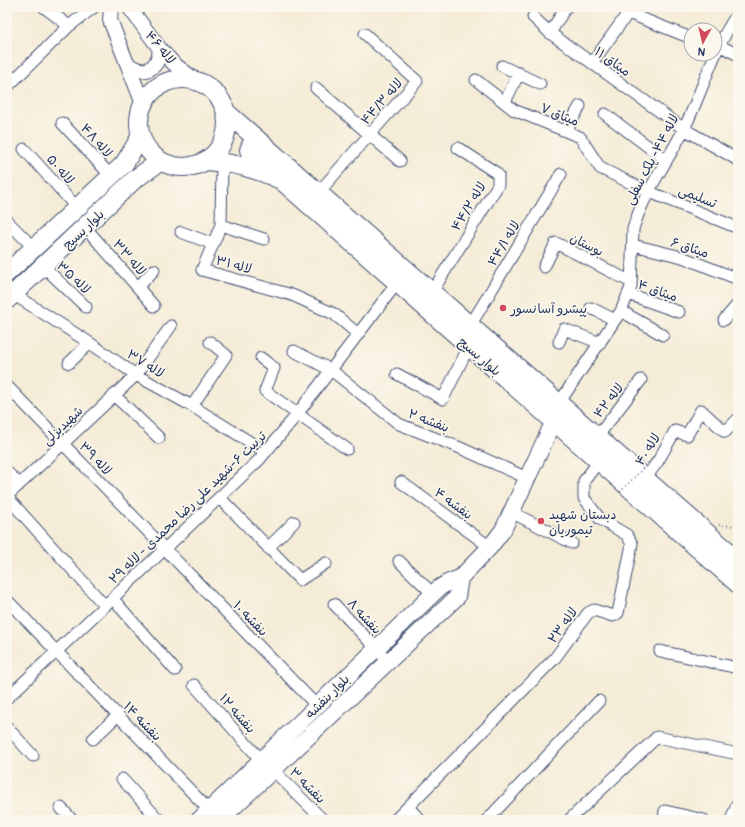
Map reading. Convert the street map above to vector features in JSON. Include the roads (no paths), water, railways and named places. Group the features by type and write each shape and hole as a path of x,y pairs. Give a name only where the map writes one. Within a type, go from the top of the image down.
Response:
{"main road":[{"path":"186,79 198,82 211,88 220,99 226,112 228,126 225,140 217,152 214,162 183,168 161,162 149,150 141,136 139,120 143,104 150,93 160,85 173,80 186,79"},
{"name":"بلوار بسیج","path":"226,112 738,560"},
{"name":"بلوار بسیج","path":"7,274 124,164 141,136"},
{"path":"259,141 251,145 249,150 253,159 281,180"},
{"name":"بلوار بسیج","path":"10,297 135,180 161,162"},
{"name":"بلوار بسیج","path":"214,162 256,169 281,180 738,584"},
{"path":"124,164 129,164 135,172 135,180"},
{"name":"بلوار بنفشه","path":"209,817 261,760 375,648 433,594 449,582 460,578 490,547 503,530 554,421"},
{"name":"بلوار بنفشه","path":"209,817 273,770 389,662 457,597 460,578"}],"street":[{"path":"44,7 69,26"},
{"path":"7,87 69,26 94,7"},
{"path":"111,7 110,20 143,104"},
{"name":"لاله ۴۶","path":"129,7 160,49 174,64 198,82"},
{"path":"550,33 566,7"},
{"path":"592,63 628,13 683,35"},
{"name":"لاله ۴۴- پلک سفلی","path":"723,38 738,13"},
{"name":"میثاق ۱۱","path":"534,17 550,33 684,129 738,160"},
{"name":"لاله ۴۴/۳","path":"318,193 417,81 365,34"},
{"path":"723,47 738,55"},
{"path":"127,63 134,69 144,71 153,67 159,59 160,49"},
{"name":"لاله ۴۴- پلک سفلی","path":"559,403 618,315 628,294 631,282 633,229 647,191 684,129 712,62"},
{"path":"502,66 540,84"},
{"path":"504,102 519,74"},
{"name":"میثاق ۷","path":"476,80 514,110 580,137 600,168 647,191"},
{"path":"316,88 400,161"},
{"path":"566,131 580,106"},
{"path":"605,114 666,160"},
{"name":"لاله ۴۸","path":"62,123 111,176"},
{"name":"لاله ۴۴/۲","path":"432,292 498,185 498,175 458,148"},
{"name":"لاله ۵۰","path":"24,149 77,208"},
{"name":"لاله ۳۱","path":"214,162 221,225 202,270 292,295 334,314 358,334"},
{"name":"لاله ۴۴/۱","path":"470,326 561,174"},
{"name":"تسلیمی","path":"647,191 738,228"},
{"path":"7,221 34,248"},
{"path":"221,225 264,239"},
{"name":"لاله ۳۳","path":"85,226 154,306"},
{"path":"181,232 213,244"},
{"name":"بوستان","path":"544,267 556,243 631,282"},
{"name":"میثاق ۶","path":"632,245 682,257 738,279"},
{"name":"لاله ۳۵","path":"42,266 86,307"},
{"path":"138,287 154,270"},
{"name":"تربیت ۶-شهید علی رضا محمدی - لاله ۲۹","path":"7,698 220,498 266,452 298,414 397,283"},
{"name":"میثاق ۴","path":"628,294 679,312"},
{"name":"لاله ۳۷","path":"10,297 90,343 136,375 192,406 266,452"},
{"path":"724,320 738,304"},
{"path":"590,308 618,315 663,335"},
{"name":"شهیدبزلی","path":"7,496 136,375 171,326"},
{"path":"559,342 564,329 600,343"},
{"path":"192,406 226,355 210,342"},
{"path":"68,363 90,343"},
{"path":"398,374 443,399 469,346"},
{"name":"بنفشه ۲","path":"294,351 331,370 399,424 458,447 527,478"},
{"path":"261,358 274,368 265,391 347,449"},
{"name":"لاله ۴۲","path":"597,437 641,380"},
{"name":"لاله ۳۹","path":"7,386 165,549"},
{"path":"114,395 158,438"},
{"name":"لاله ۴۰","path":"645,479 675,431 687,434 701,410 725,432 738,419"},
{"name":"لاله ۲۳","path":"408,807 556,658 588,613 594,610 613,616 618,613 632,544 627,535 600,520 584,498 584,481 599,461"},
{"path":"7,472 19,484"},
{"name":"بنفشه ۴","path":"401,482 490,547"},
{"path":"7,496 175,670"},
{"path":"220,498 300,580 326,563"},
{"path":"511,512 572,543"},
{"path":"268,548 294,522"},
{"name":"بنفشه ۱۰","path":"165,549 317,706"},
{"path":"399,561 433,594"},
{"name":"بنفشه ۱۴","path":"7,600 118,715 209,817"},
{"name":"بنفشه ۸","path":"334,604 389,662"},
{"path":"660,651 738,668"},
{"name":"بنفشه ۱۲","path":"194,684 261,760"},
{"path":"487,820 599,701"},
{"path":"93,739 118,715"},
{"path":"7,727 33,756"},
{"path":"569,820 657,737 738,754"},
{"name":"بنفشه ۳","path":"273,770 323,820"},
{"path":"122,778 159,820"},
{"path":"731,820 738,802"},
{"path":"395,820 408,807 420,820"},
{"path":"61,808 72,820"},
{"path":"664,820 665,811 704,820"}],"place":[{"name":"پیشرو آسانسور","path":"503,308"},
{"name":"دبستان شهید تیموریان","path":"541,521"}]}
